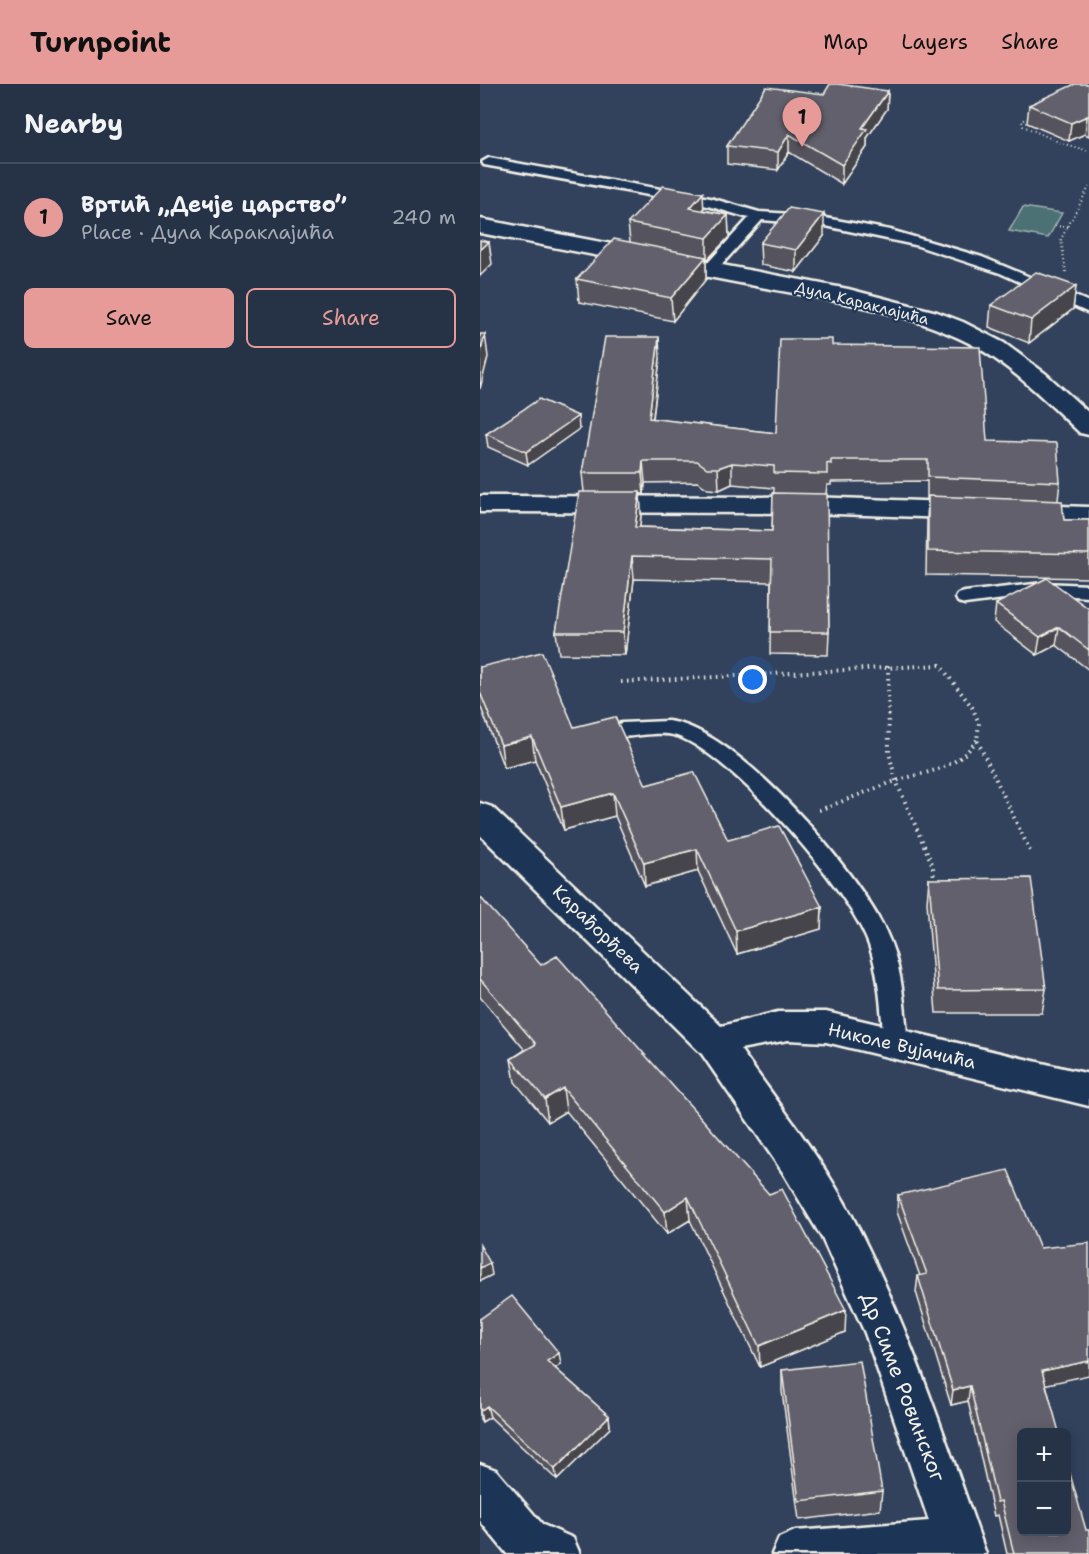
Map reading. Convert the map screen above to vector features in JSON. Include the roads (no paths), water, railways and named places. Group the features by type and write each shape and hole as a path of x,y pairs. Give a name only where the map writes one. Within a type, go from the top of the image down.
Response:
{"street":[{"name":"Дула Караклајића","path":"480,226 868,301 924,317 966,333 1004,354 1089,428"},
{"path":"480,504 810,505 1089,514"},
{"name":"Карађорђева","path":"480,815 715,1043"},
{"name":"Николе Вујачића","path":"715,1043 741,1033 769,1027 801,1025 833,1029 1089,1090"},
{"name":"Др Симе Ровинског","path":"715,1043 796,1159 837,1227 886,1333 962,1548"},
{"path":"480,1486 527,1542 557,1554"},
{"path":"795,1554 962,1548"}],"lane":[{"path":"489,162 710,202 758,216 794,216 927,242 999,266 1089,308"},
{"path":"709,270 758,216"},
{"path":"965,598 1038,588 1058,587 1089,591"},
{"path":"622,730 679,729 702,739 727,757 790,820 846,883 875,932 887,964 896,1044"}],"place":[{"name":"Вртић „Дечје царство”","path":"802,147"}]}
